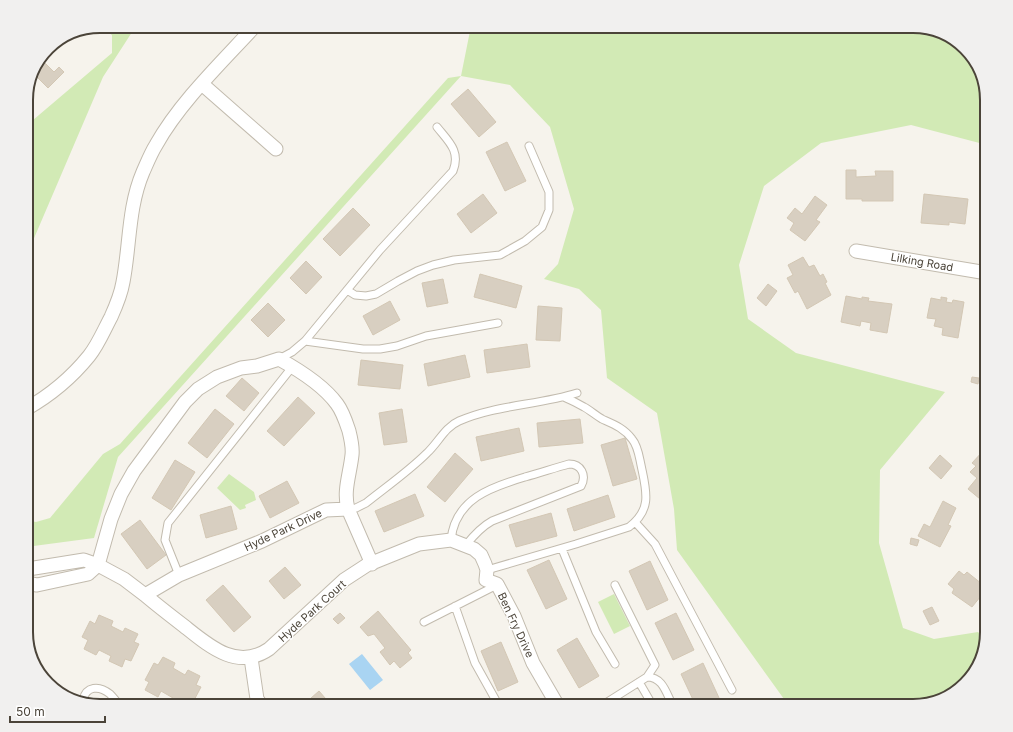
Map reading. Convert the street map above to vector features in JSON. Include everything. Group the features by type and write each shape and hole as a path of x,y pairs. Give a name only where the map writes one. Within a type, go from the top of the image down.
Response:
{"street":[{"path":"33,405 44,399 76,370 89,356 103,334 123,284 134,199 142,174 156,145 176,115 249,33"},
{"path":"202,84 276,149"},
{"name":"Lilking Road","path":"856,251 980,272"},
{"path":"33,584 37,585 88,574 98,565 111,519 121,494 134,471 185,402 198,389 217,377 241,368 257,366 279,359 293,366 328,392 338,404 345,418 352,442 352,454 345,500 372,564"},
{"name":"Hyde Park Drive","path":"145,595 179,575 262,541 326,510 348,510"},
{"name":"Ben Fry Drive","path":"372,564 419,544 451,540 474,549 481,555 485,564 487,570 486,580 497,584 514,616 533,662 554,699"},
{"path":"33,568 84,560 98,565 124,579 210,647 223,653 242,658 251,658 258,699"},
{"name":"Hyde Park Court","path":"251,658 260,655 269,649 344,580 359,570 372,564"}],"lane":[{"path":"279,359 292,352 305,341 380,250 453,171 456,160 454,149 437,127"},
{"path":"346,290 366,296 376,294 404,277 433,265 454,260 500,255 525,241 542,227 549,210 549,192 529,146"},
{"path":"305,341 363,349 380,349 397,346 426,336 498,323"},
{"path":"179,575 165,540 168,523 293,366"},
{"path":"348,510 366,503 428,453 447,429 457,422 468,417 518,404 564,397 577,393"},
{"path":"487,570 562,549 629,527 636,522 643,512 646,502 646,492 637,447 632,439 616,425 564,397"},
{"path":"451,540 455,522 462,511 471,501 482,493 502,484 569,464 575,464 580,467 584,476 584,481 581,486 492,521 483,526 466,545"},
{"path":"636,522 655,544 732,690"},
{"path":"562,549 596,632 614,664"},
{"path":"424,622 497,584"},
{"path":"612,699 647,677 655,665 615,585"},
{"path":"455,606 475,663 494,699"},
{"path":"647,677 654,677 659,680 669,699"},
{"path":"639,682 649,699"},
{"path":"84,696 88,689 95,688 109,694 114,699"}],"green space":[{"path":"109,33 131,33 103,77 33,241 33,120 112,53 112,35"},
{"path":"470,33 913,33 926,34 947,42 954,47 969,63 978,82 980,100 980,143 911,125 821,143 764,186 739,265 748,319 796,353 945,392 880,470 879,543 903,628 934,639 978,632 980,634 976,654 971,666 966,673 950,688 931,697 913,699 784,699 677,550 674,509 657,413 607,378 601,310 579,289 544,279 558,264 574,209 550,127 510,85 461,76"},
{"path":"461,76 118,457 94,538 33,546 33,521 50,518 103,454 120,444 448,78"},
{"path":"229,474 254,492 256,500 245,505 246,508 240,510 217,488"},
{"path":"614,594 630,626 614,634 598,602"}],"water":[{"path":"362,654 383,680 370,690 349,664"}],"building":[{"path":"45,63 54,72 59,67 64,72 48,88 37,77"},
{"path":"468,89 496,122 479,137 451,104"},
{"path":"507,142 526,181 505,191 486,152"},
{"path":"846,170 856,170 856,177 876,176 875,171 893,171 893,201 862,201 862,199 846,199"},
{"path":"483,194 497,213 471,233 457,214"},
{"path":"924,194 968,199 965,224 949,222 949,225 921,223"},
{"path":"815,196 827,205 816,220 820,222 805,241 790,230 794,223 787,218 795,208 802,214"},
{"path":"353,208 370,225 340,256 323,239"},
{"path":"803,257 809,267 814,265 820,276 823,274 827,282 825,283 831,295 807,309 798,291 795,293 787,278 793,275 788,265"},
{"path":"306,261 322,277 306,294 290,278"},
{"path":"480,274 522,286 516,308 474,297"},
{"path":"443,279 448,303 427,307 422,283"},
{"path":"768,284 777,291 766,306 757,298"},
{"path":"846,296 862,299 862,297 869,298 868,301 892,304 887,333 870,330 871,323 861,321 860,326 841,322"},
{"path":"941,297 947,298 946,302 952,303 953,300 964,302 958,338 942,335 943,328 934,326 936,319 927,318 931,298 941,300"},
{"path":"390,301 400,320 373,335 363,316"},
{"path":"268,303 285,320 268,337 251,320"},
{"path":"538,306 562,308 560,341 536,340"},
{"path":"527,344 530,367 487,373 484,350"},
{"path":"465,355 470,377 428,386 424,364"},
{"path":"361,360 403,365 400,389 358,385"},
{"path":"972,377 979,378 978,384 971,382"},
{"path":"242,378 259,393 244,411 226,396"},
{"path":"298,397 315,413 284,446 267,431"},
{"path":"215,409 234,424 207,458 188,443"},
{"path":"402,409 407,442 384,445 379,413"},
{"path":"580,419 583,443 539,447 537,423"},
{"path":"519,428 524,451 481,461 476,437"},
{"path":"625,438 637,479 613,486 601,445"},
{"path":"455,453 473,469 445,502 427,487"},
{"path":"980,454 980,499 968,489 977,478 970,472 976,466 972,463"},
{"path":"940,455 952,466 941,479 929,468"},
{"path":"175,460 195,472 171,510 152,498"},
{"path":"287,481 299,503 270,518 259,496"},
{"path":"415,494 424,516 384,532 375,511"},
{"path":"608,495 615,517 574,531 567,509"},
{"path":"943,501 956,508 948,525 951,526 940,547 918,536 924,524 930,527"},
{"path":"231,506 237,529 206,538 200,515"},
{"path":"551,513 557,536 516,547 509,525"},
{"path":"140,520 166,555 147,569 121,534"},
{"path":"911,538 919,540 917,546 910,544"},
{"path":"549,560 567,599 546,609 527,570"},
{"path":"650,561 668,600 647,610 629,571"},
{"path":"285,567 301,585 284,599 269,581"},
{"path":"959,571 964,575 967,572 980,582 980,597 972,607 952,593 954,589 948,584"},
{"path":"223,585 251,617 234,632 206,600"},
{"path":"932,607 939,621 930,625 923,611"},
{"path":"378,611 411,650 408,653 412,658 400,668 394,661 390,665 380,652 385,648 374,634 368,636 360,627"},
{"path":"340,613 345,618 338,624 333,619"},
{"path":"676,613 694,650 673,660 655,623"},
{"path":"99,615 113,621 111,626 123,632 125,628 138,634 134,642 139,644 131,661 125,659 122,667 109,661 111,656 99,650 96,655 84,649 88,640 82,637 90,621 95,624"},
{"path":"577,638 599,676 579,688 557,650"},
{"path":"501,642 518,682 498,691 481,651"},
{"path":"163,657 175,663 173,668 185,675 188,670 200,676 196,685 201,687 195,699 172,699 161,691 158,697 145,690 149,682 145,680 154,663 158,665"},
{"path":"703,663 720,699 693,699 681,674"},
{"path":"319,691 326,699 310,699"}]}
